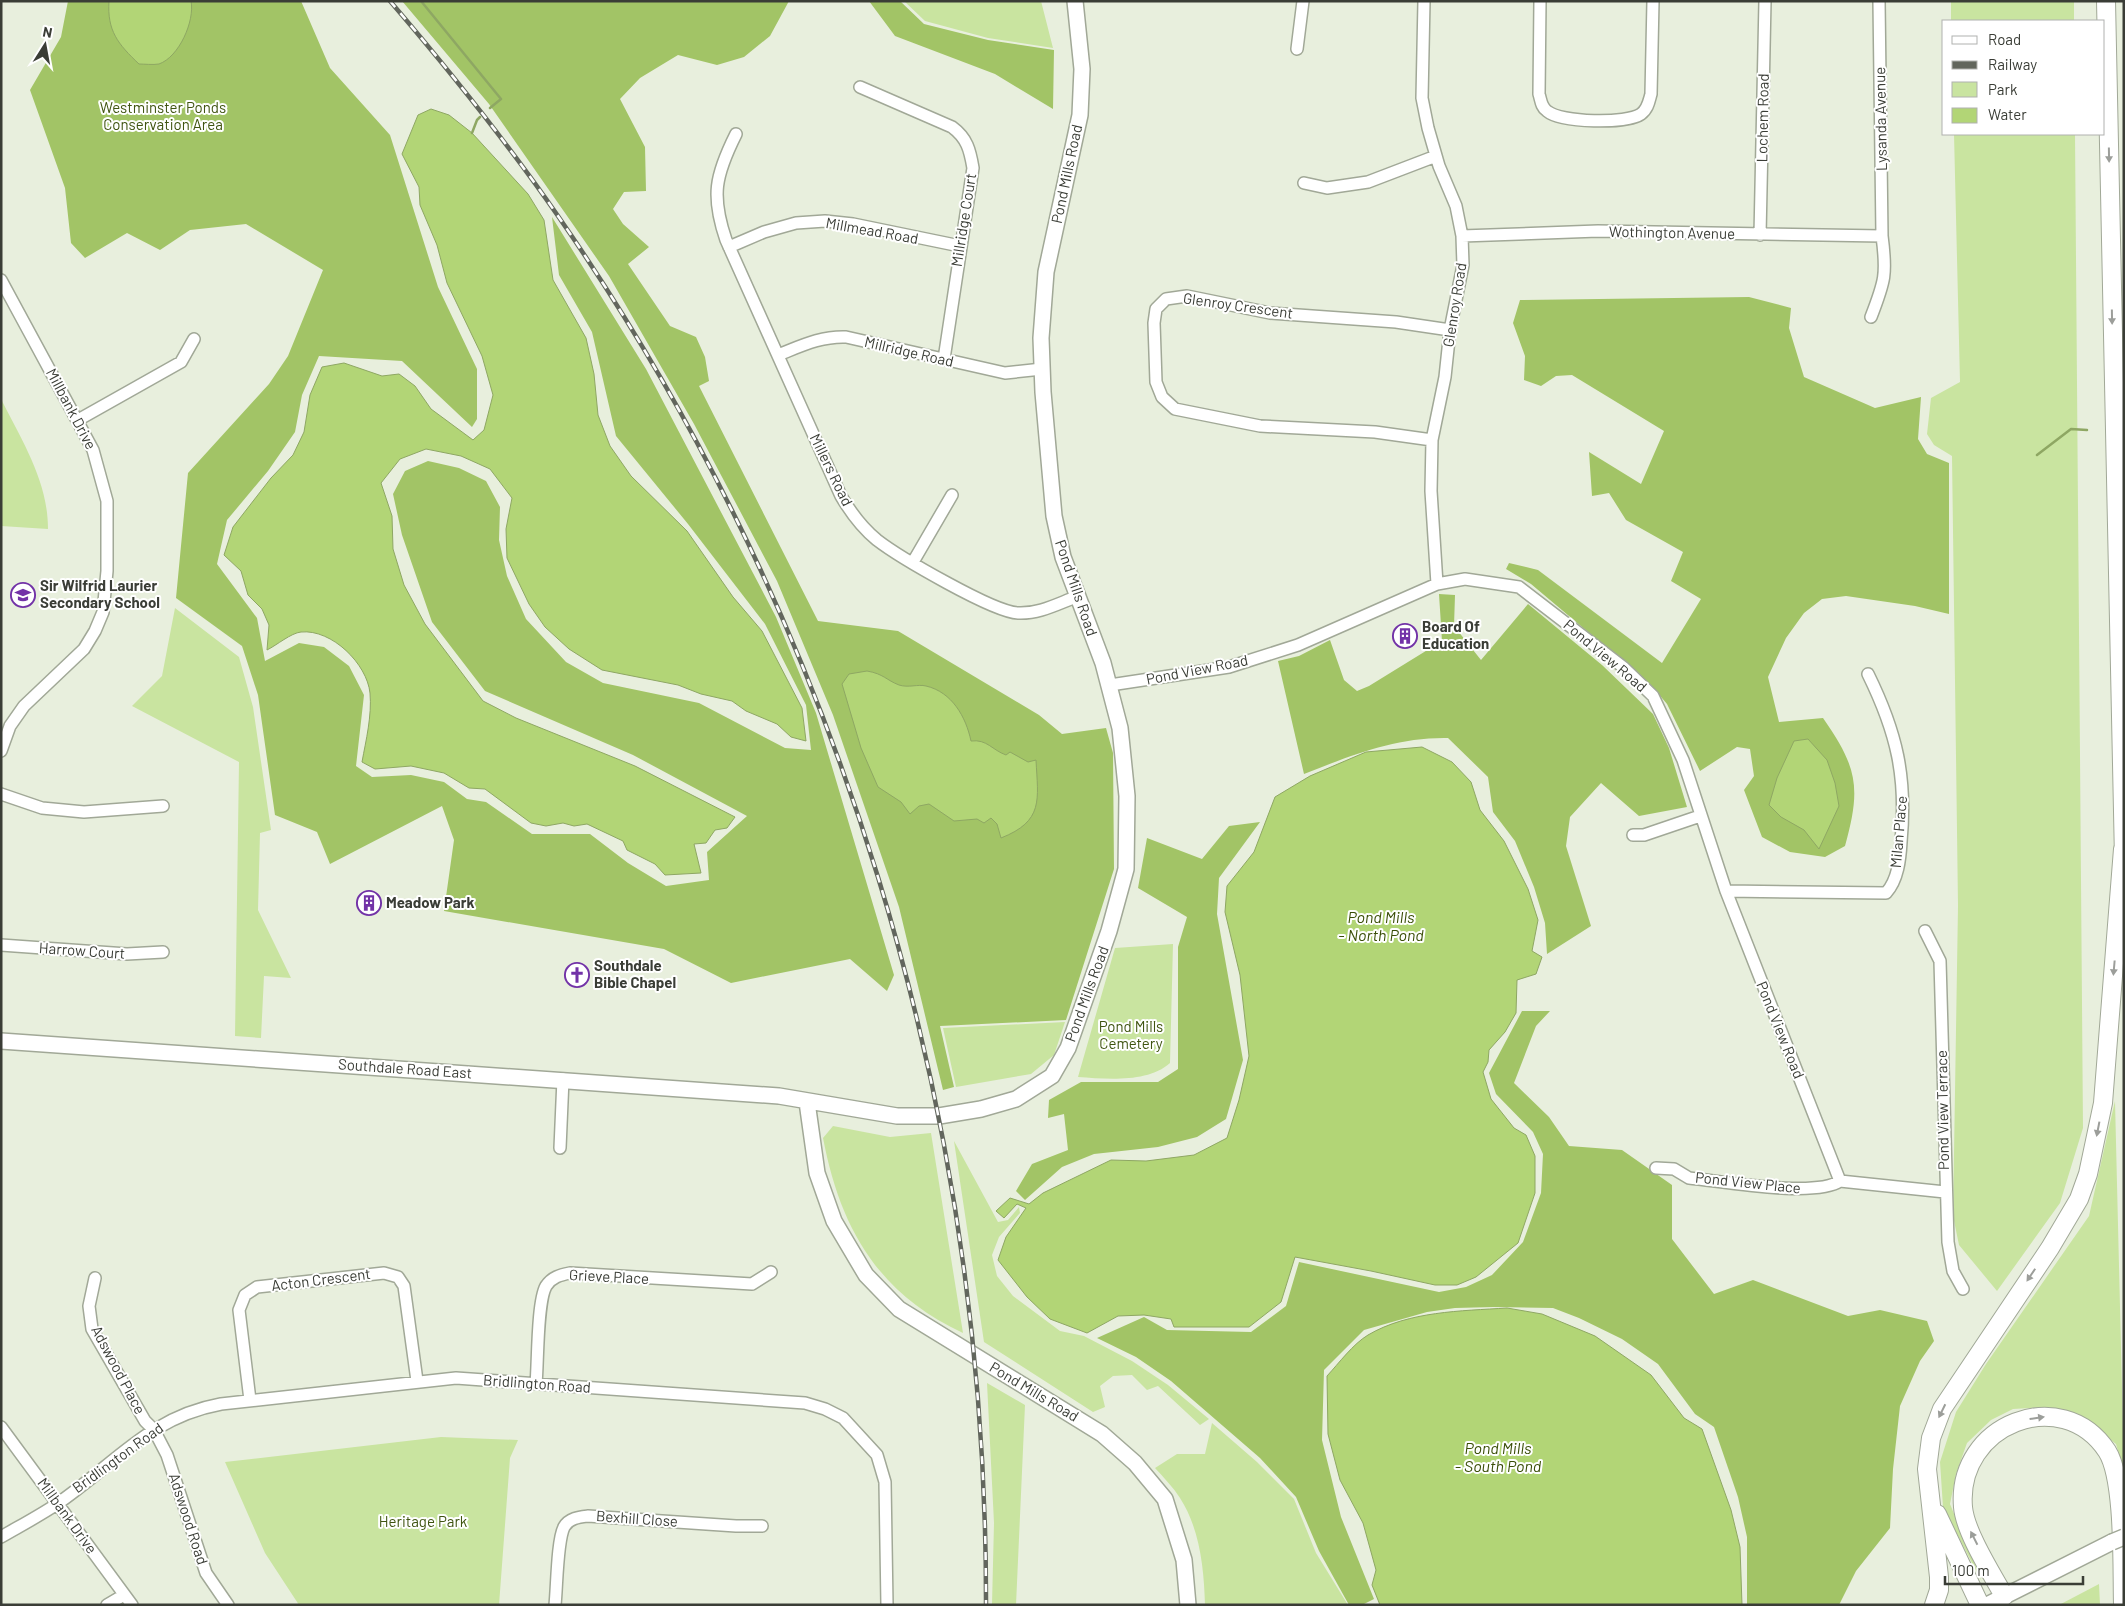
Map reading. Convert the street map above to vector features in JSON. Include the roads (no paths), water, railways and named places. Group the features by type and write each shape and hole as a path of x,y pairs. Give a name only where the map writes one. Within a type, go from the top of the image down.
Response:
{"highway":[{"path":"2106,1 2124,859"},
{"path":"1934,1605 1939,1590 1939,1577 1928,1469 1931,1438 1942,1409 2050,1248 2079,1199 2088,1174 2103,1103 2123,849"},
{"path":"2004,1596 1965,1520 1962,1497 1966,1474 1973,1455 1985,1440 2001,1429 2021,1420 2046,1417 2072,1421 2092,1436 2107,1451 2116,1472 2119,1491 2123,1605"},
{"path":"1932,1502 1980,1605"}],"main road":[{"name":"Pond Mills Road","path":"1075,1 1082,69 1080,115 1046,272 1041,338 1042,370 1054,516 1063,558 1110,685 1120,728 1127,796 1126,869 1088,997 1068,1048 1052,1076 1016,1099 981,1109 939,1116 897,1116 807,1102 817,1173 834,1221 866,1275 899,1309 1102,1434 1135,1463 1165,1499 1184,1560 1188,1605"},
{"name":"Southdale Road East","path":"1,1041 563,1079 780,1096 807,1102"},
{"path":"1987,1605 2118,1540"}],"street":[{"path":"1297,49 1303,1"},
{"name":"Glenroy Road","path":"1424,1 1422,98 1436,156 1456,206 1462,236 1463,265 1450,330 1445,376 1432,440 1431,491 1436,584"},
{"path":"1540,1 1539,86 1542,107 1555,116 1567,119 1623,120 1642,113 1648,105 1651,94 1653,1"},
{"name":"Lochem Road","path":"1760,235 1765,1"},
{"name":"Lysanda Avenue","path":"1871,317 1884,283 1886,265 1882,236 1880,1"},
{"name":"Millridge Court","path":"860,87 952,127 966,141 973,168 944,359"},
{"name":"Millers Road","path":"736,134 723,159 716,189 717,216 729,247 841,496 856,520 877,540 986,604 1016,613 1040,611 1076,597"},
{"path":"1304,183 1327,188 1368,182 1436,156"},
{"name":"Millmead Road","path":"729,247 764,232 796,223 824,221 853,224 960,246"},
{"name":"Wothington Avenue","path":"1462,236 1598,231 1882,236"},
{"name":"Millbank Drive","path":"1,280 93,450 107,501 107,570 103,612 84,650 24,706 10,726 1,751"},
{"name":"Glenroy Crescent","path":"1432,440 1375,432 1260,426 1175,409 1162,397 1156,382 1154,324 1156,309 1166,299 1187,296 1270,313 1396,322 1450,330"},
{"name":"Millridge Road","path":"778,355 832,336 846,337 1005,373 1042,370"},
{"path":"78,420 180,362 194,339"},
{"path":"914,562 952,495"},
{"name":"Pond View Road","path":"1110,685 1229,667 1298,645 1436,584 1465,579 1519,587 1623,667 1653,696 1683,760 1726,891 1840,1181"},
{"name":"Milan Place","path":"1726,891 1886,893 1894,884 1901,851 1904,808 1902,770 1878,695 1868,674"},
{"path":"1,794 42,808 84,812 163,806"},
{"path":"1633,835 1644,835 1700,816"},
{"name":"Pond View Terrace","path":"1925,931 1940,961 1945,1192 1948,1242 1953,1271 1963,1289"},
{"name":"Harrow Court","path":"1,945 127,954 163,952"},
{"path":"560,1148 563,1079"},
{"name":"Pond View Place","path":"1656,1168 1674,1169 1689,1178 1811,1190 1834,1185 1840,1181"},
{"path":"1840,1181 1945,1192"},
{"name":"Grieve Place","path":"536,1384 541,1304 546,1286 555,1277 570,1273 752,1284 771,1272"},
{"name":"Acton Crescent","path":"250,1400 239,1310 245,1295 257,1287 352,1275 384,1273 398,1277 404,1286 417,1381"},
{"name":"Adswood Place","path":"95,1278 89,1306 92,1329 145,1421 154,1430"},
{"name":"Bridlington Road","path":"1,1537 57,1503 154,1430 172,1419 196,1409 250,1400 456,1378 805,1403 825,1409 843,1418 877,1455 885,1482 887,1605"},
{"name":"Millbank Drive","path":"1,1427 132,1605"},
{"name":"Adswood Road","path":"154,1430 168,1455 206,1573 228,1605"},
{"name":"Bexhill Close","path":"555,1605 561,1539 565,1526 573,1519 588,1516 762,1526"},
{"path":"108,1605 124,1595"}],"water":[{"path":"109,1 191,1 192,9 188,28 179,46 166,60 159,64 139,64 125,50 115,36 110,21"},
{"path":"431,109 449,115 472,133 528,194 544,220 553,280 586,338 594,374 598,415 610,446 631,476 687,531 733,597 762,631 802,708 806,741 791,737 777,724 746,711 732,701 701,694 678,685 602,670 569,649 545,627 529,604 507,558 506,529 512,498 490,469 461,456 426,449 400,459 381,483 392,516 393,549 404,585 425,624 483,701 516,718 635,766 735,817 727,828 715,830 706,843 694,844 701,873 665,875 655,864 627,850 623,841 587,824 574,826 563,823 546,826 531,823 485,789 469,788 444,773 411,766 375,769 362,762 368,728 370,693 362,671 355,660 336,642 313,633 297,633 267,650 269,625 262,609 248,595 241,571 224,555 233,527 271,478 293,455 304,432 310,395 322,367 344,363 382,376 399,374 415,386 431,409 473,440 484,430 493,395 482,356 447,283 437,245 420,205 419,187 402,154 418,115"},
{"path":"867,671 899,685 926,686 935,689 956,707 966,723 971,741 985,743 1006,755 1010,752 1028,762 1036,760 1037,798 1035,808 1025,824 1001,838 997,824 991,818 984,823 977,819 954,821 929,804 919,806 910,814 901,802 878,787 861,748 842,684 849,674"},
{"path":"1808,739 1827,760 1835,783 1839,806 1819,849 1804,830 1781,817 1769,805 1777,778 1794,741"},
{"name":"Pond Mills - North Pond","path":"1422,747 1452,762 1471,782 1480,810 1504,841 1528,889 1538,920 1532,951 1542,957 1536,974 1517,980 1516,1013 1505,1032 1489,1050 1488,1062 1483,1072 1491,1099 1514,1128 1526,1135 1535,1156 1535,1193 1518,1243 1476,1277 1457,1285 1435,1285 1295,1257 1281,1302 1249,1327 1174,1327 1171,1319 1144,1315 1118,1316 1087,1333 1050,1319 1027,1297 998,1260 1006,1237 1026,1208 1017,1204 1004,1218 996,1211 1010,1198 1029,1204 1043,1193 1111,1160 1146,1161 1194,1155 1227,1138 1239,1100 1249,1056 1240,975 1225,912 1227,886 1254,852 1275,797 1310,776 1366,752"},
{"name":"Pond Mills - South Pond","path":"1507,1308 1542,1314 1595,1336 1651,1375 1684,1418 1702,1429 1731,1510 1740,1547 1742,1605 1380,1605 1372,1585 1376,1570 1363,1523 1340,1480 1328,1434 1327,1376 1357,1343 1384,1327 1401,1321 1436,1314"}],"waterway":[{"path":"421,1 501,99 490,108"},
{"path":"472,133 480,117"},
{"path":"2037,455 2071,429 2087,430"}],"railway":[{"path":"390,1 477,106 518,160 558,216 657,372 744,535 818,704 878,878 925,1055 959,1236 979,1420 986,1605"}],"place":[{"name":"Sir Wilfrid Laurier Secondary School","path":"23,595"},
{"name":"Board Of Education","path":"1405,636"},
{"name":"Meadow Park","path":"369,903"},
{"name":"Southdale Bible Chapel","path":"577,975"}],"park label":[{"name":"Westminster Ponds Conservation Area","path":"163,116"},
{"name":"Pond Mills Cemetery","path":"1131,1036"},
{"name":"Heritage Park","path":"423,1522"}]}
